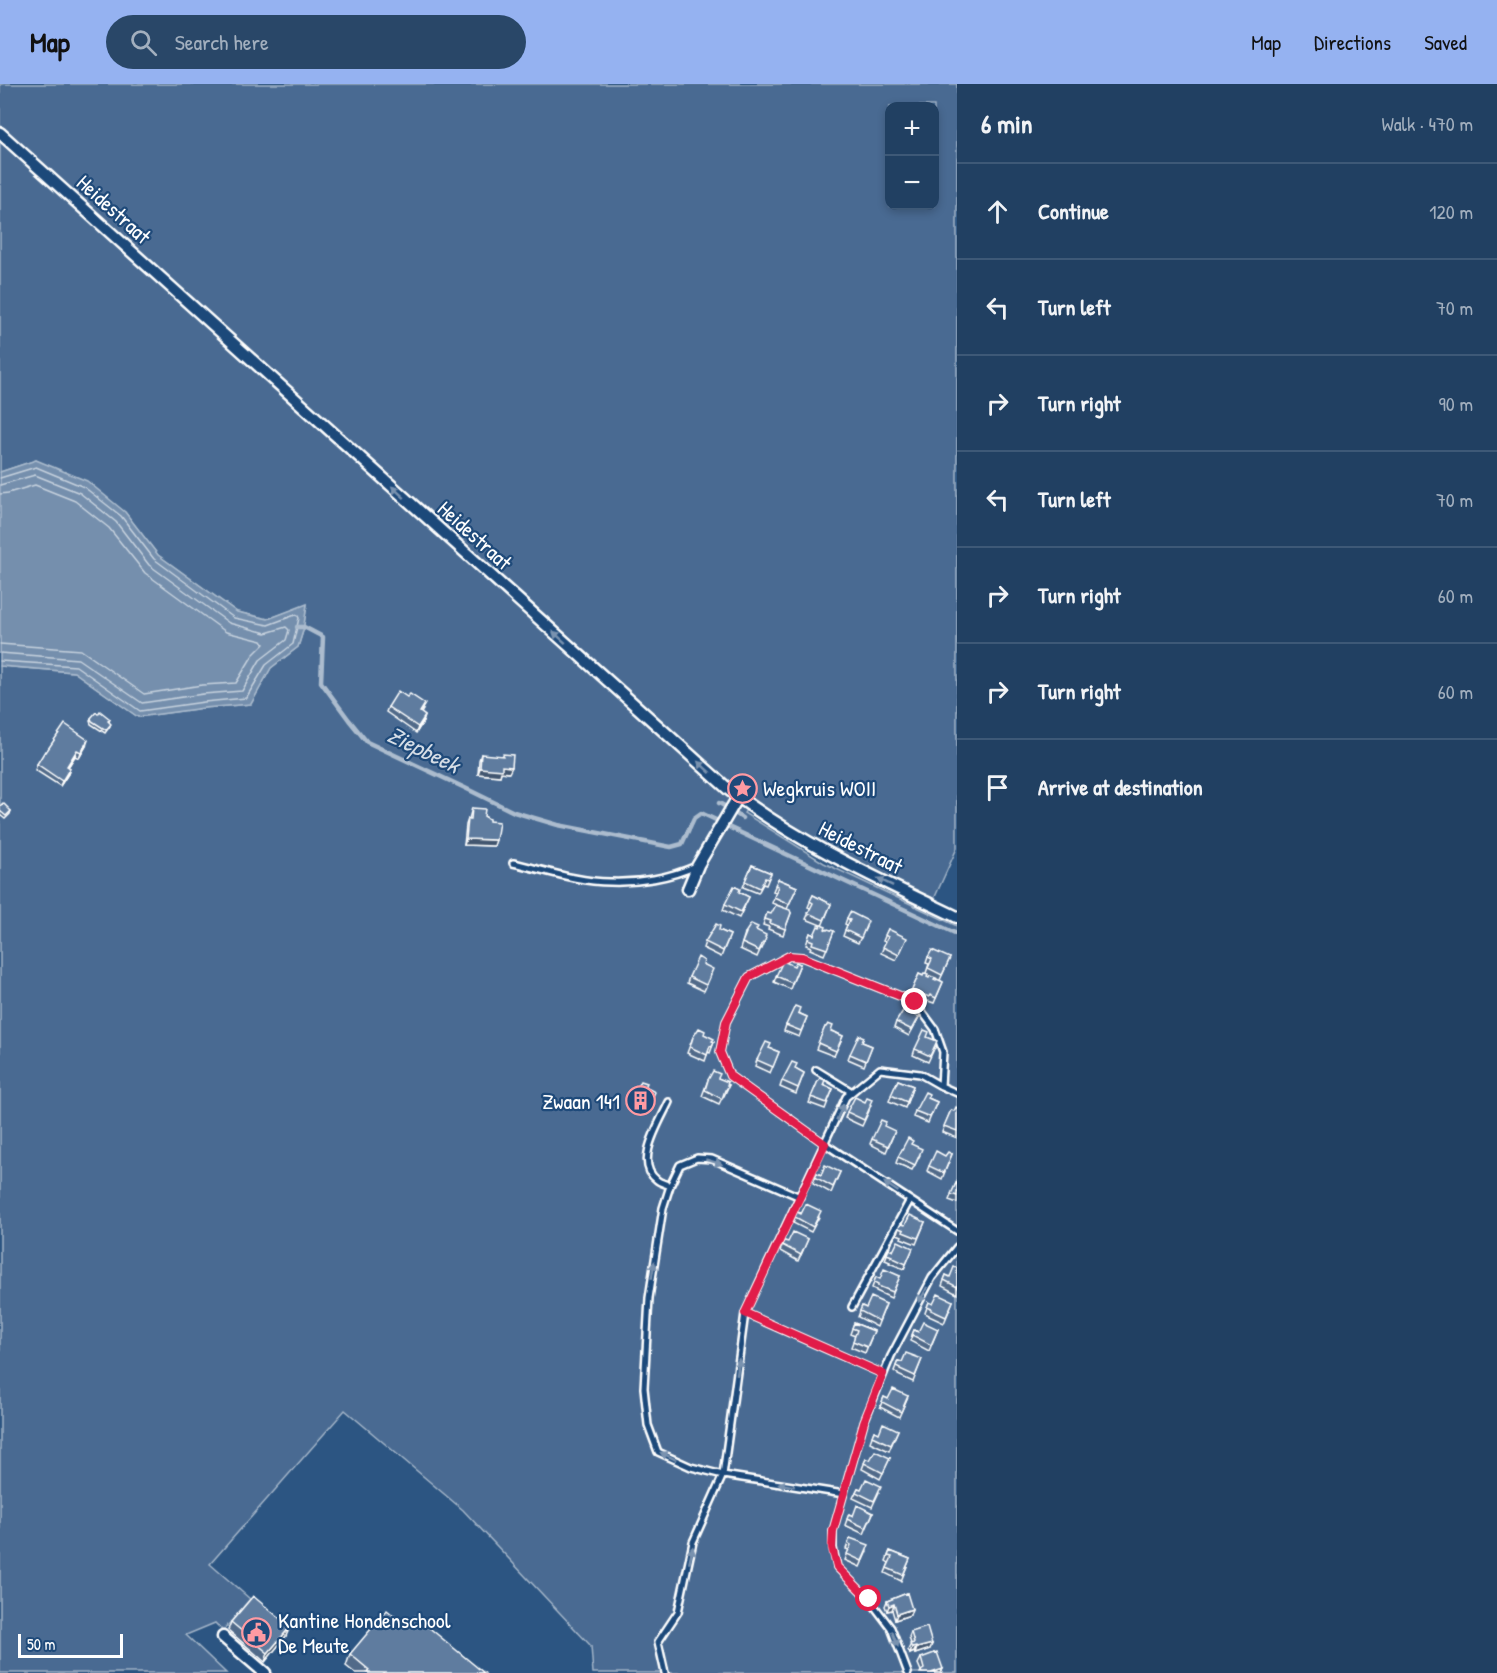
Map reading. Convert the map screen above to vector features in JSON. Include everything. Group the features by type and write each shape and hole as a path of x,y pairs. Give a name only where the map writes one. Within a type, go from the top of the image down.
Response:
{"street":[{"name":"Heidestraat","path":"0,133 738,797 824,852 957,917"},
{"path":"688,889 698,865 738,797"},
{"path":"223,1636 265,1673"}],"lane":[{"path":"513,862 582,879 609,882 648,880 681,873 698,865"},
{"path":"941,1086 943,1052 935,1029 915,1002 802,957 789,956 749,977 726,1022 720,1052 730,1076 825,1144 957,1231"},
{"path":"665,1673 658,1642 678,1612 693,1542 723,1475 745,1313 846,1098 880,1069 921,1074 957,1093"},
{"path":"816,1070 852,1092"},
{"path":"669,1102 646,1152 647,1167 657,1180 670,1186"},
{"path":"800,1197 712,1159 697,1158 680,1165 663,1208 649,1298 644,1388 648,1425 658,1452 691,1467 723,1475 844,1494"},
{"path":"852,1307 910,1200"},
{"path":"908,1673 891,1628 869,1599 837,1567 832,1548 833,1531 864,1422 883,1374 932,1278 957,1247"},
{"path":"745,1313 883,1374"}],"shaded area":[{"path":"0,84 957,84 957,848 934,899 831,850 753,800 744,813 824,863 957,926 957,1673 593,1673 591,1646 463,1510 345,1410 210,1564 250,1599 223,1631 215,1623 186,1635 226,1673 0,1673 0,666 74,672 138,717 251,704 271,668 298,647 307,605 268,619 237,612 158,555 125,512 36,460 0,472"}],"water":[{"path":"36,460 87,481 125,512 158,555 237,612 268,619 307,604 298,647 271,668 251,704 138,717 74,672 0,666 0,472"}],"building":[{"path":"398,691 407,697 410,694 425,704 420,712 425,716 418,727 388,707"},
{"path":"100,711 110,719 108,721 111,724 106,730 91,718"},
{"path":"65,724 88,740 81,752 77,750 67,766 70,768 62,781 37,764"},
{"path":"481,754 513,755 512,767 502,766 502,770 480,768"},
{"path":"3,803 11,811 6,816 0,811"},
{"path":"472,808 485,809 484,816 489,821 499,822 496,840 466,839 468,819 471,819"},
{"path":"752,865 771,873 768,879 765,878 760,888 745,881"},
{"path":"778,879 797,887 789,904 774,897"},
{"path":"734,886 740,889 739,892 749,897 741,912 725,904"},
{"path":"813,895 831,904 824,920 808,913 813,903 810,901"},
{"path":"776,905 790,910 785,929 765,919 767,913 771,914"},
{"path":"850,912 868,921 861,938 845,930 850,920 847,918"},
{"path":"716,924 720,926 719,930 730,935 723,951 705,942"},
{"path":"751,924 758,927 756,930 766,935 759,951 742,943"},
{"path":"821,925 827,930 834,931 827,949 812,944 813,941 808,939 810,933 814,935 818,926"},
{"path":"888,929 907,938 899,955 883,947 888,937 885,935"},
{"path":"932,950 950,958 942,975 928,968 932,959 928,957"},
{"path":"698,957 704,961 703,964 713,969 706,985 689,977"},
{"path":"783,961 794,966 796,962 800,964 792,983 776,976"},
{"path":"924,973 928,974 929,978 930,976 936,978 934,980 936,981 937,979 943,982 936,998 912,990 919,974 923,976"},
{"path":"795,1006 800,1008 798,1013 807,1017 801,1031 786,1025"},
{"path":"906,1006 910,1008 908,1012 919,1017 912,1030 896,1022"},
{"path":"828,1024 833,1026 831,1031 843,1036 836,1051 818,1043"},
{"path":"699,1028 705,1031 704,1034 714,1039 707,1055 690,1047"},
{"path":"924,1030 929,1032 927,1037 937,1041 930,1056 915,1049"},
{"path":"859,1035 864,1037 862,1042 872,1046 866,1061 850,1054"},
{"path":"766,1042 771,1044 769,1048 779,1052 773,1067 757,1060"},
{"path":"792,1062 797,1064 795,1068 804,1073 798,1088 782,1081"},
{"path":"713,1071 720,1074 718,1078 728,1082 727,1085 729,1085 722,1099 705,1090"},
{"path":"820,1078 825,1080 823,1085 833,1089 827,1103 811,1097"},
{"path":"898,1080 913,1086 907,1102 891,1095"},
{"name":"Zwaan 141","path":"641,1081 647,1083 645,1087 655,1092 648,1107 632,1099"},
{"path":"925,1092 929,1094 928,1098 937,1102 930,1117 915,1111"},
{"path":"855,1097 865,1102 867,1098 872,1100 864,1120 847,1112"},
{"path":"956,1107 957,1131 944,1126 951,1110 954,1111"},
{"path":"881,1120 886,1122 884,1126 895,1131 888,1146 872,1139"},
{"path":"908,1138 913,1141 911,1144 922,1149 915,1165 898,1157"},
{"path":"936,1151 945,1156 948,1152 952,1154 944,1173 929,1166"},
{"path":"825,1165 840,1172 833,1187 815,1177 817,1173 821,1175"},
{"path":"957,1181 957,1196 951,1194"},
{"path":"806,1204 821,1211 813,1227 795,1217 797,1212 801,1214"},
{"path":"910,1215 925,1222 918,1238 899,1228 901,1224 905,1225"},
{"path":"793,1232 808,1239 801,1255 782,1245 784,1241 788,1242"},
{"path":"898,1241 913,1248 906,1264 887,1254 889,1249 893,1251"},
{"path":"954,1267 957,1268 957,1287 944,1280 946,1275 950,1277"},
{"path":"884,1269 900,1276 893,1292 874,1282 876,1277 880,1279"},
{"path":"938,1294 953,1301 946,1317 927,1307 929,1302 933,1304"},
{"path":"871,1297 886,1304 879,1321 860,1311 862,1306 866,1308"},
{"path":"923,1322 938,1329 931,1345 912,1335 914,1330 918,1332"},
{"path":"854,1323 874,1331 867,1347 853,1341 857,1330 852,1328"},
{"path":"906,1353 922,1359 915,1376 896,1366 898,1361 902,1362"},
{"path":"893,1389 908,1396 901,1412 882,1402 884,1397 888,1399"},
{"path":"883,1423 898,1430 891,1445 872,1436 874,1431 879,1433"},
{"path":"875,1451 890,1458 883,1473 864,1463 866,1459 870,1460"},
{"path":"866,1479 881,1486 874,1501 856,1492 858,1488 861,1489"},
{"path":"857,1505 873,1513 866,1528 847,1519 849,1514 853,1516"},
{"path":"850,1538 869,1545 862,1561 847,1554 851,1545 848,1543"},
{"path":"890,1551 910,1559 903,1575 887,1568 892,1557 888,1556"},
{"path":"907,1593 912,1609 897,1614 894,1604 889,1606 887,1601"},
{"name":"Kantine Hondenschool De Meute","path":"253,1596 290,1627 268,1653 231,1622"},
{"path":"387,1610 407,1626 415,1616 484,1673 367,1673 369,1670 350,1654"},
{"path":"927,1627 932,1644 912,1648 910,1644 914,1643 911,1632"},
{"path":"937,1652 943,1669 922,1673 924,1669 921,1658"}],"waterway":[{"name":"Ziepbeek","path":"297,627 304,627 323,637 321,682 367,742 514,812 558,825 671,847 682,844 694,818 701,813 716,820"},
{"path":"719,803 728,808"},
{"path":"732,811 742,818"},
{"name":"Ziepbeek","path":"724,825 957,934"}],"place":[{"name":"Wegkruis WOII","path":"742,788"},
{"name":"Zwaan 141","path":"641,1101"},
{"name":"Kantine Hondenschool De Meute","path":"257,1633"}],"route":[{"path":"869,1599 837,1567 832,1548 833,1531 864,1422 883,1374 745,1313 825,1144 730,1076 720,1052 726,1022 749,977 789,956 802,957 915,1002"}]}
